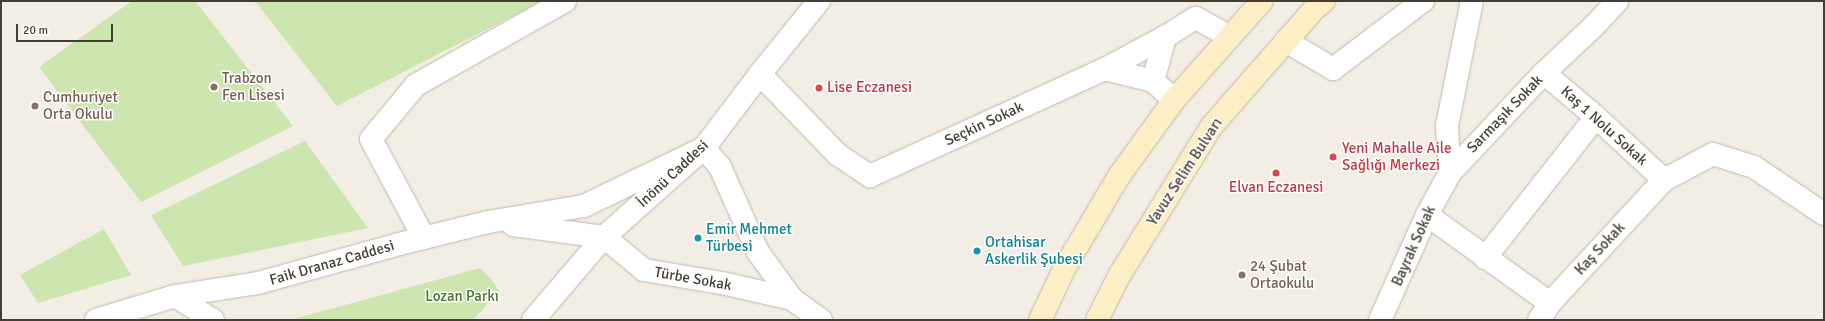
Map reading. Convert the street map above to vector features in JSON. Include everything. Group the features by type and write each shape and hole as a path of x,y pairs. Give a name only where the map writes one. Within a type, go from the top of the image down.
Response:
{"main road":[{"path":"1040,320 1065,267 1120,176 1174,100 1262,1"},
{"name":"Yavuz Selim Bulvarı","path":"1097,320 1118,276 1211,127 1315,8 1324,1"}],"street":[{"path":"424,238 371,139 416,85 565,1"},
{"name":"İnönü Caddesi","path":"533,320 604,237 704,148 760,74 819,1"},
{"path":"1286,41 1333,69 1423,1"},
{"name":"Sarmaşık Sokak","path":"1450,173 1448,126 1472,1"},
{"name":"Sarmaşık Sokak","path":"1450,173 1544,73 1594,26 1617,1"},
{"name":"Seçkin Sokak","path":"760,74 837,154 870,176 1105,69 1165,37 1196,18 1230,37"},
{"path":"1153,81 1165,37"},
{"path":"1105,69 1153,81 1174,100"},
{"name":"Kaş 1 Nolu Sokak","path":"1544,73 1596,117 1664,180"},
{"path":"1485,258 1596,117"},
{"name":"Faik Dranaz Caddesi","path":"96,320 176,296 258,283 488,222 584,206 704,148"},
{"name":"Türbe Sokak","path":"704,148 720,167 758,252 792,299 811,317"},
{"name":"Kaş Sokak","path":"1545,312 1664,180 1713,154 1754,167 1824,214"},
{"name":"Bayrak Sokak","path":"1380,320 1427,215 1450,173"},
{"path":"1427,215 1485,258 1545,312"},
{"name":"Faik Dranaz Caddesi","path":"488,222 604,237"},
{"name":"Türbe Sokak","path":"604,237 644,270 722,283 792,299"},
{"path":"176,296 213,320"}],"green space":[{"path":"132,1 195,1 293,126 141,202 39,67"},
{"path":"255,1 542,1 337,106"},
{"path":"305,141 368,228 183,266 151,215"},
{"path":"104,229 131,275 38,303 20,275"},
{"name":"Lozan Parkı","path":"480,268 492,280 499,291 473,320 294,319"}],"place":[{"name":"Trabzon Fen Lisesi","path":"214,87"},
{"name":"Lise Eczanesi","path":"819,88"},
{"name":"Cumhuriyet Orta Okulu","path":"35,106"},
{"name":"Yeni Mahalle Aile Sağlığı Merkezi","path":"1333,157"},
{"name":"Elvan Eczanesi","path":"1276,173"},
{"name":"Emir Mehmet Türbesi","path":"698,238"},
{"name":"Ortahisar Askerlik Şubesi","path":"977,251"},
{"name":"24 Şubat Ortaokulu","path":"1242,275"}]}
